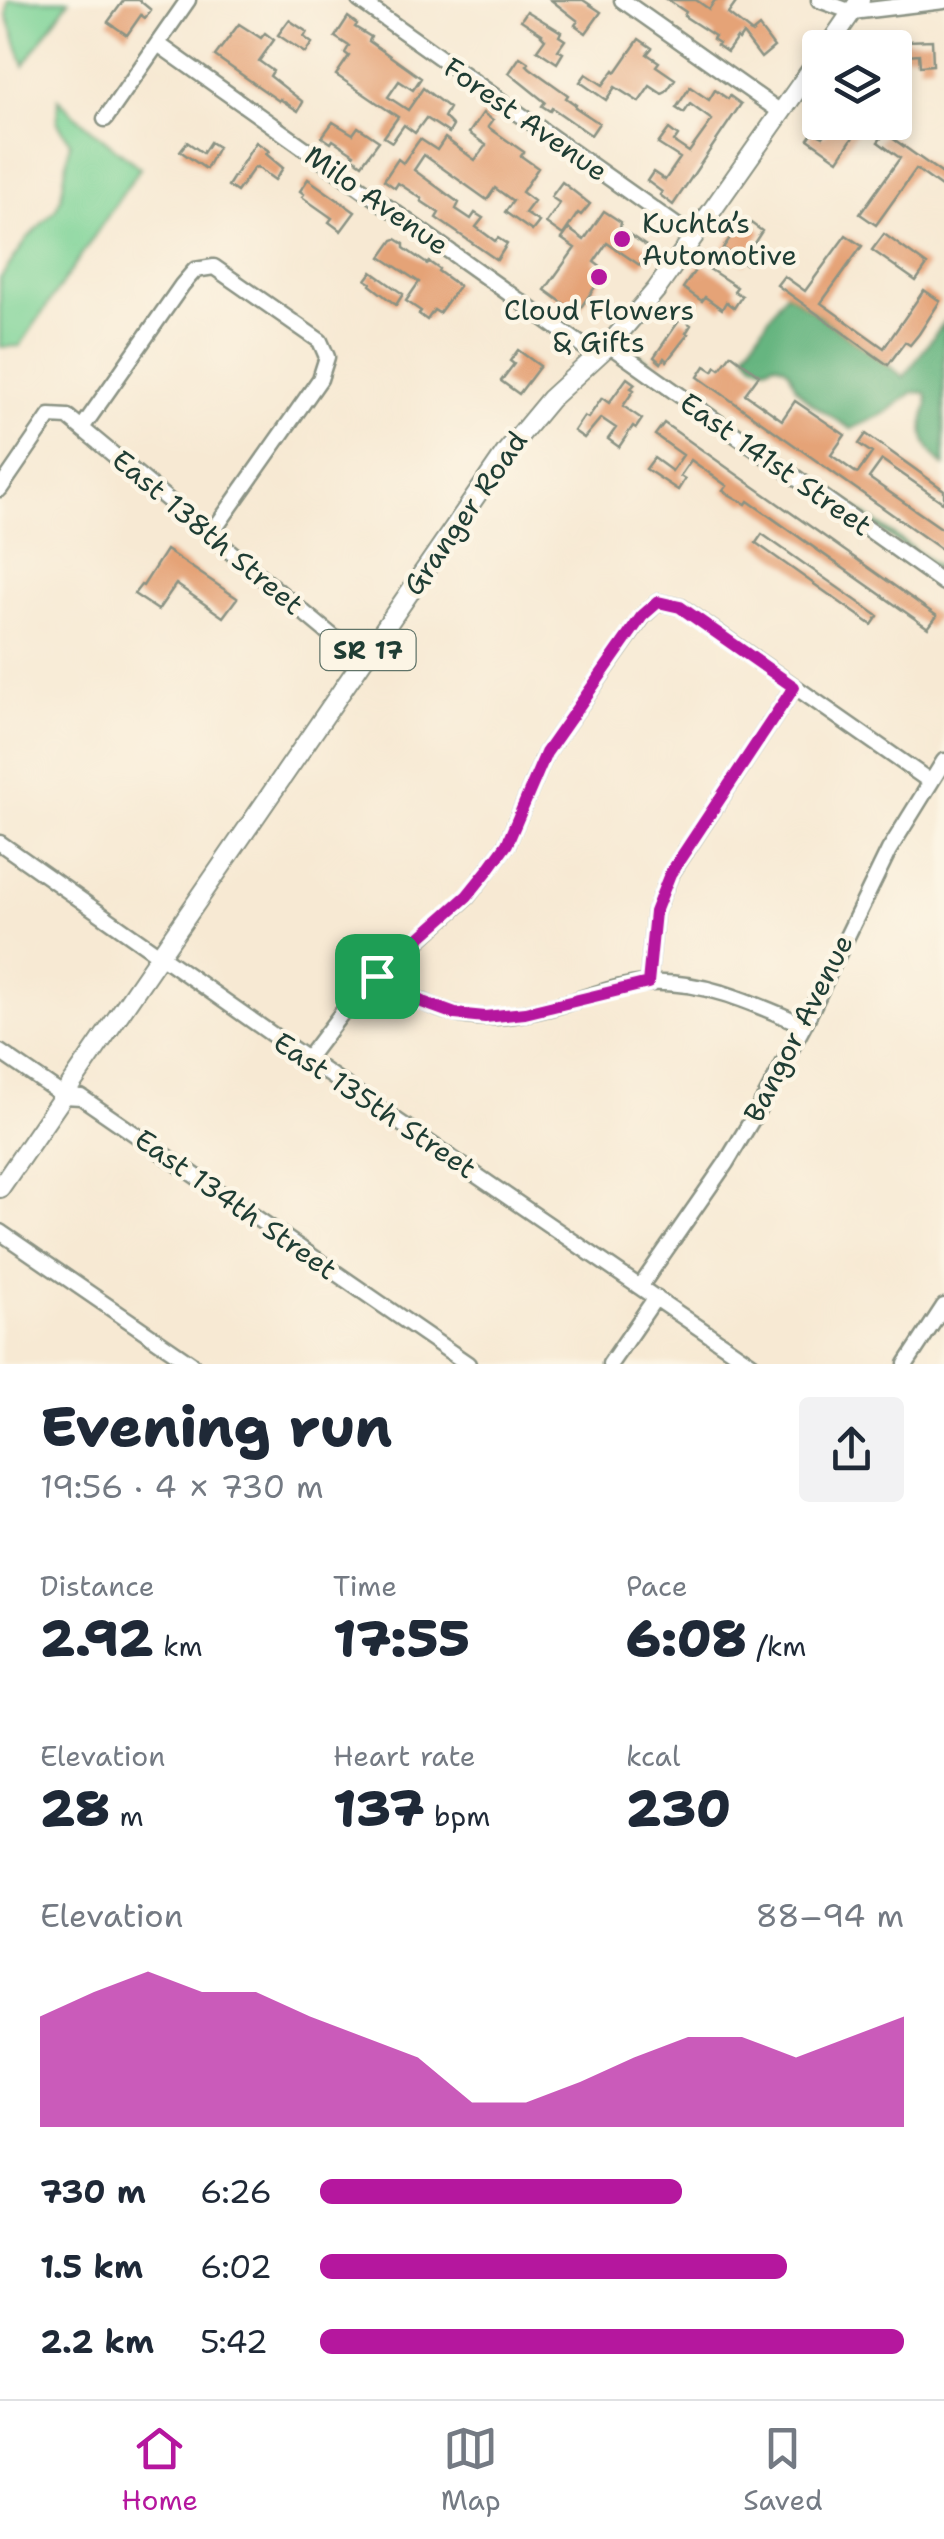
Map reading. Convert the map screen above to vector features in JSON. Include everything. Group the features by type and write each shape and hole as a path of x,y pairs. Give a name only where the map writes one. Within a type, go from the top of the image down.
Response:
{"main road":[{"path":"839,30 856,6"},
{"name":"Granger Road","path":"0,1188 514,441 652,295 802,84"}],"street":[{"path":"105,119 188,0"},
{"name":"Forest Avenue","path":"360,0 694,238"},
{"path":"622,0 782,114"},
{"path":"819,0 856,6 944,2"},
{"name":"Milo Avenue","path":"158,44 603,350"},
{"path":"82,428 195,270 214,267 320,341 327,357 320,379 211,534"},
{"name":"East 141st Street","path":"603,350 944,583"},
{"name":"East 138th Street","path":"0,489 50,416 68,418 361,660"},
{"path":"307,1059 351,1001 467,896 488,870 507,844 546,753 642,616 658,602 680,607 931,782"},
{"path":"648,983 655,912 670,874 794,687"},
{"name":"Bangor Avenue","path":"640,1287 726,1163 765,1098 889,850 944,761"},
{"name":"East 135th Street","path":"0,843 752,1364"},
{"path":"377,976 422,1002 455,1014 485,1017 525,1013 648,983 696,987 736,996 804,1025"},
{"name":"East 134th Street","path":"0,1052 64,1096 81,1097 468,1364"},
{"path":"0,1232 192,1364"},
{"path":"610,1364 656,1297"},
{"path":"906,1364 944,1306"}],"green space":[{"path":"8,0 69,0 24,65 7,15"},
{"path":"58,99 140,168 20,346 0,347 0,279 61,198 70,142 57,121"},
{"path":"786,292 904,377 944,322 944,466 925,440 926,393 913,392 886,413 851,429 804,397 786,368 775,363 766,367 754,363 746,352"},
{"path":"630,348 944,571 944,575 629,351"}],"building":[{"path":"124,0 139,0 151,10 145,18 141,15 127,35 108,22"},
{"path":"551,0 583,0 601,12 586,33 575,25 578,21"},
{"path":"668,0 696,0 709,9 715,0 738,0 728,14 752,33 759,27 774,47 761,58 743,34 727,52 717,45 715,36"},
{"path":"527,11 561,32 559,36 565,40 558,50 563,53 557,63 537,50 545,39 521,20"},
{"path":"348,17 371,37 369,41 421,78 413,90 399,81 388,97 408,110 423,88 449,108 444,117 453,126 449,133 426,118 415,133 404,125 392,142 384,137 398,117 336,75 349,56 345,53 349,46 335,37"},
{"path":"289,20 307,32 304,37 312,43 305,53 278,35"},
{"path":"239,24 261,38 265,33 274,40 259,61 273,71 270,76 303,102 298,111 215,56"},
{"path":"639,39 652,48 647,54 659,62 656,66 675,79 666,92 662,94 650,86 639,102 615,87 606,100 580,82 586,74 603,85"},
{"path":"932,40 933,65 920,66 919,54 912,55 912,41"},
{"path":"520,57 568,95 566,98 575,107 599,123 591,135 552,108 550,111 542,106 545,102 509,73"},
{"path":"690,87 709,100 715,90 741,104 673,205 647,181 653,172 665,180 680,158 658,144 669,129 678,136 674,142 689,152 712,120 690,104 684,113 676,108"},
{"path":"483,113 493,120 488,127 524,152 521,156 538,168 522,192 534,201 525,213 539,222 532,231 505,212 513,201 495,188 487,200 424,155 414,170 459,203 456,209 471,219 475,213 483,218 476,227 495,241 498,238 507,244 497,260 436,218 439,213 422,199 398,183 395,188 384,180 398,159 403,163 420,139 437,150 445,138 475,160 486,145 469,133"},
{"path":"333,122 353,134 358,127 379,141 362,164 352,157 354,154 322,137"},
{"path":"809,140 851,140 838,160"},
{"path":"895,140 944,175 944,189 916,169 876,225 860,214 900,158 878,142"},
{"path":"187,142 203,153 210,142 218,147 206,169 180,151"},
{"path":"256,142 283,168 275,180 254,168 237,192 228,186"},
{"path":"308,179 355,212 341,231 329,222 332,218 302,197 300,191"},
{"path":"562,182 590,204 581,215 578,213 563,235 546,223 560,203 551,197"},
{"path":"604,211 621,222 620,228 652,250 641,266 607,243 594,262 606,271 577,313 545,290 575,248 562,239 569,229 584,240"},
{"path":"744,218 762,231 745,264 723,248"},
{"path":"884,234 927,265 916,281 872,250"},
{"path":"846,235 862,246 821,303 884,348 924,290 940,301 919,334 910,345 905,342 888,365 777,285 784,276 805,291"},
{"path":"396,239 459,286 439,313 434,310 427,320 406,301 419,282 381,257"},
{"path":"700,263 737,287 734,291 742,296 734,308 726,302 722,309 683,288"},
{"path":"372,272 403,294 396,305 366,280"},
{"path":"681,318 691,325 688,334 667,361 664,358 661,363 654,357"},
{"path":"518,350 540,366 519,394 501,381 514,364 510,361"},
{"path":"731,354 759,375 745,394 782,420 795,401 845,435 831,455 855,472 872,453 859,444 866,434 944,490 944,503 882,460 869,478 944,530 944,551 698,377 705,366 713,371 716,366 720,369"},
{"path":"627,378 635,384 623,406 642,419 619,447 608,439 616,428 601,418 584,438 574,431 602,398 609,403"},
{"path":"664,423 937,616 928,628 748,501 746,504 723,491 727,486 691,460 680,476 685,479 678,490 646,469 654,458 672,471 683,455 655,435"},
{"path":"762,534 878,616 872,625 756,543"},
{"path":"166,550 237,598 223,617 176,584 158,610 134,594"}],"place":[{"name":"Kuchta’s Automotive","path":"622,239"},
{"name":"Cloud Flowers & Gifts","path":"599,277"}],"route":[{"path":"658,602 680,607 794,687 670,874 655,912 648,983 525,1013 485,1017 455,1014 422,1002 377,976 467,896 488,870 507,844 546,753 642,616 658,602"}]}
